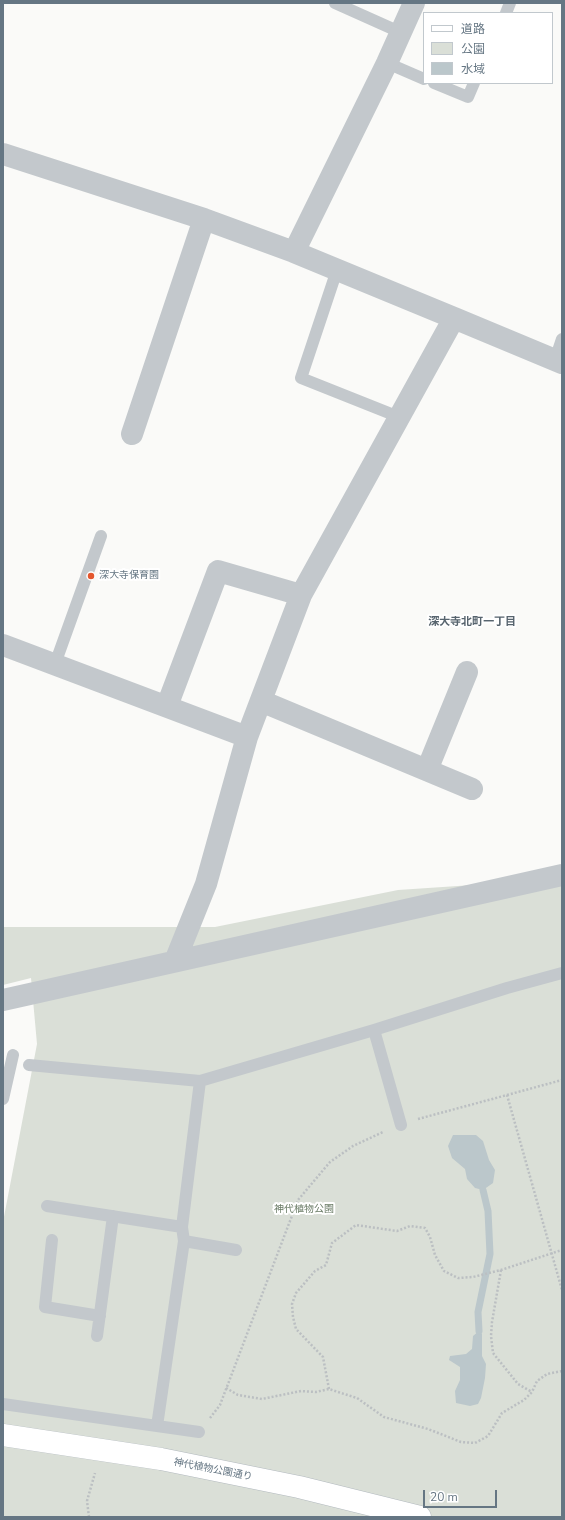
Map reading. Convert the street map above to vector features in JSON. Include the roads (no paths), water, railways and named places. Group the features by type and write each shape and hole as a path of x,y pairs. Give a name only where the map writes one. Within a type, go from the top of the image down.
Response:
{"street":[{"path":"294,252 402,33 414,3"},
{"path":"3,154 204,219 294,252 558,362"},
{"path":"132,434 204,219"},
{"path":"175,961 206,884 248,737 301,595 454,318"},
{"path":"167,706 218,571 301,595"},
{"path":"3,645 248,737"},
{"path":"427,770 467,672"},
{"path":"261,701 472,789"},
{"path":"3,1000 562,875"},
{"name":"神代植物公園通り","path":"3,1435 169,1461 299,1487 420,1517"}],"lane":[{"path":"335,3 402,33"},
{"path":"387,63 423,79"},
{"path":"436,84 468,97 474,84"},
{"path":"337,270 301,378 399,417"},
{"path":"558,362 562,339"},
{"path":"55,664 100,536"},
{"path":"29,1065 200,1081 374,1030 507,988 562,973"},
{"path":"374,1030 401,1125"},
{"path":"3,1099 13,1055"},
{"path":"157,1426 184,1241 182,1227 200,1081"},
{"path":"47,1206 182,1227"},
{"path":"98,1336 113,1216"},
{"path":"52,1240 45,1307 100,1316"},
{"path":"184,1241 236,1250"},
{"path":"3,1404 199,1432"}],"water":[{"path":"453,1135 476,1135 483,1141 489,1160 495,1170 493,1183 483,1190 475,1188 467,1179 465,1169 452,1158 448,1146"},
{"path":"479,1331 482,1334 482,1356 486,1364 481,1398 478,1404 470,1406 456,1403 455,1391 460,1380 460,1367 449,1360 450,1356 466,1354 472,1349 473,1336"}],"waterway":[{"path":"479,1331 478,1312 490,1254 488,1211 483,1190"}],"place":[{"name":"深大寺保育園","path":"91,576"}],"district":[{"name":"深大寺北町一丁目","path":"472,622"}],"park label":[{"name":"神代植物公園","path":"304,1210"}]}
